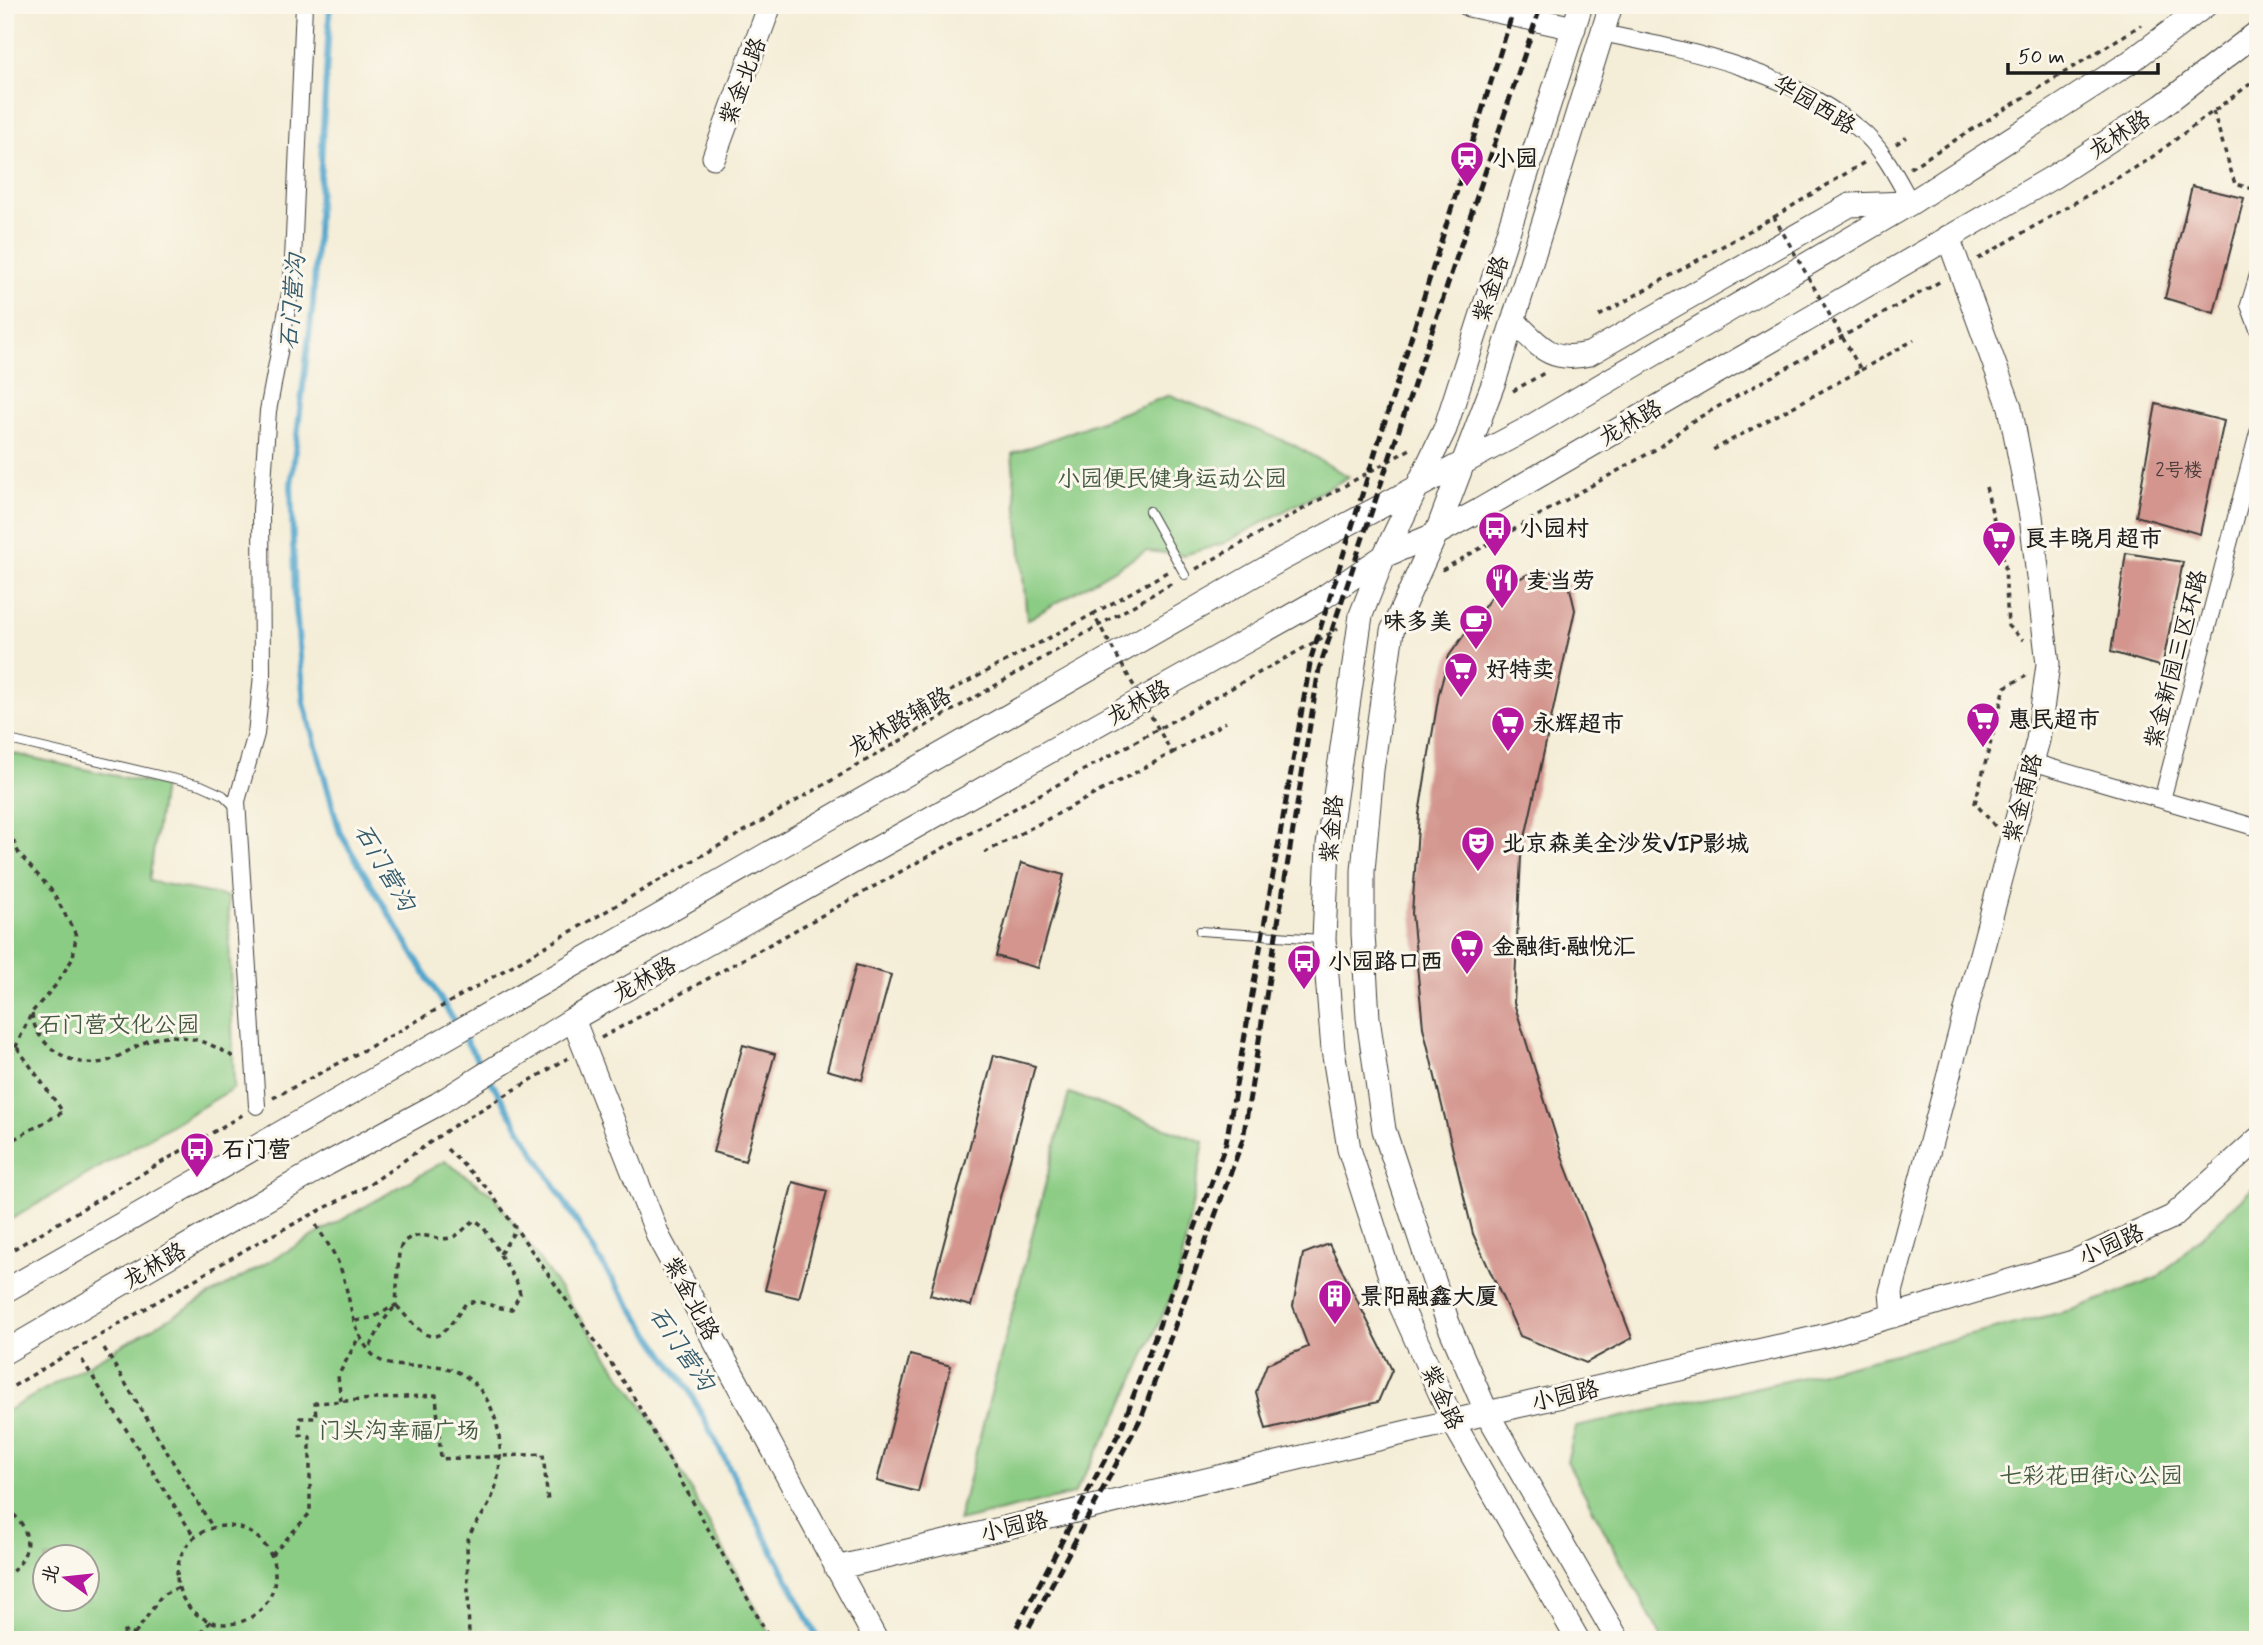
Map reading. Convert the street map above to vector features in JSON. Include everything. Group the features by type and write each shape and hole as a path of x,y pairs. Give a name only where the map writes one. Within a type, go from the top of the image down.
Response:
{"main road":[{"name":"紫金北路","path":"713,157 770,5"},
{"path":"1469,5 1574,29"},
{"name":"紫金路","path":"1578,1640 1453,1422 1395,1295 1349,1149 1333,1050 1324,939 1330,831 1361,615 1384,556 1445,429 1581,5"},
{"name":"紫金路","path":"1611,5 1514,321 1464,465 1392,631 1372,770 1363,871 1363,933 1368,1018 1388,1142 1448,1323 1487,1413 1618,1640"},
{"name":"龙林路","path":"5,1291 1327,534 1464,465 1911,203 2130,62 2206,5"},
{"name":"龙林路","path":"5,1352 327,1164 438,1104 573,1019 1321,599 1384,556 1436,534 2053,177 2162,106 2258,32"},
{"path":"1514,321 1541,348 1557,356 1572,358 1589,354 1850,205 1911,203"},
{"name":"紫金南路","path":"1893,1316 1891,1292 2032,762 2048,664 2042,590 2010,407 1948,237"},
{"name":"紫金北路","path":"573,1019 660,1238 876,1640"},
{"name":"小园路","path":"836,1568 1828,1335 2073,1262 2172,1217 2258,1139"}],"street":[{"path":"257,1106 237,801 256,734 262,675 262,498 268,411 292,283 303,5"},
{"name":"华园西路","path":"1602,33 1731,62 1790,84 1860,130 1881,152 1911,203"},
{"path":"2258,275 2249,305 2258,329"},
{"name":"紫金新园三区环路","path":"2162,800 2258,433"},
{"path":"2032,762 2258,828"}],"lane":[{"path":"1149,511 1185,575"},
{"path":"5,739 201,785 223,795 237,810"},
{"path":"1200,931 1324,939"}],"path":[{"name":"龙林路","path":"1411,588 1658,448 1691,422 2148,160 2258,78"},
{"path":"2213,111 2235,184 2258,190"},
{"path":"1599,316 1828,187"},
{"path":"1774,217 1861,370"},
{"path":"1709,452 1914,340"},
{"name":"龙林路辅路","path":"257,1106 396,1033 1185,575 1422,442"},
{"path":"1986,486 2006,566 2008,625 2048,664 2005,687 1975,803 2010,843"},
{"path":"906,715 1150,583"},
{"path":"1093,614 1172,752"},
{"name":"龙林路","path":"5,1391 255,1244 369,1185 453,1127 585,1047 1361,615"},
{"path":"982,854 1226,722"},
{"path":"5,822 19,854 53,892 76,935 73,958 55,986 32,1012 5,1070"},
{"path":"32,1012 33,1026 49,1048 66,1057 90,1063 108,1060 144,1042 169,1036 222,1049 241,1062 256,1084"},
{"path":"5,1144 63,1112 16,1046"},
{"path":"5,1254 257,1106"},
{"path":"447,1149 488,1189 643,1412 771,1640"},
{"path":"369,1349 384,1320 396,1305 399,1252 403,1241 411,1236 422,1234 443,1239 454,1237 475,1220 484,1226 520,1294 512,1309 497,1309 486,1302 475,1300 466,1303 445,1334 436,1336 426,1334 396,1305"},
{"path":"316,1225 338,1263 360,1335 373,1356 389,1365 447,1367 475,1382 491,1404 499,1441 499,1458 490,1501 470,1531 467,1544 468,1640"},
{"path":"500,1254 516,1229"},
{"path":"356,1321 374,1317 396,1305"},
{"path":"341,1401 338,1376 360,1335"},
{"path":"104,1348 213,1528"},
{"path":"82,1360 195,1538"},
{"path":"272,1555 310,1513 310,1436 300,1435 300,1418 316,1418 315,1403 436,1395 441,1459 543,1454 548,1502"},
{"path":"5,1509 17,1516 27,1538 22,1562 5,1576"},
{"path":"235,1526 250,1531 263,1541 272,1555 276,1571 274,1587 267,1602 256,1614 242,1621 226,1624 197,1614 186,1602 179,1587 177,1571 181,1555 195,1538 213,1528 235,1526"},
{"path":"135,1634 162,1595 179,1587"},
{"path":"194,1640 211,1621"},
{"path":"116,1640 125,1631 135,1634 139,1640"}],"green space":[{"name":"小园便民健身运动公园","path":"1170,395 1292,444 1349,477 1224,543 1184,555 1146,551 1027,620 1012,454"},
{"name":"石门营文化公园","path":"5,752 163,786 149,881 228,897 234,1088 5,1223"},
{"path":"1069,1093 1204,1142 1178,1281 1120,1411 1074,1494 958,1521"},
{"name":"门头沟幸福广场","path":"445,1161 494,1196 653,1421 773,1640 5,1640 5,1412"},
{"name":"七彩花田街心公园","path":"2258,1183 2258,1640 1663,1640 1567,1461 1576,1427 1790,1380 2075,1309 2157,1278"}],"building":[{"path":"2192,186 2244,198 2214,313 2165,298"},
{"path":"2156,404 2224,421 2200,534 2136,516"},
{"path":"2126,553 2183,562 2162,667 2111,652"},
{"name":"金融街·融悦汇","path":"1533,572 1550,572 1569,584 1575,610 1521,856 1514,1003 1565,1165 1632,1338 1586,1363 1520,1336 1473,1234 1423,1027 1412,913 1419,814 1439,693 1449,656 1497,589"},
{"path":"1021,863 1064,875 1038,968 996,956"},
{"path":"856,965 891,975 862,1080 827,1070"},
{"path":"743,1045 775,1054 745,1161 713,1152"},
{"path":"994,1055 1035,1066 971,1306 930,1295"},
{"path":"793,1182 827,1191 799,1298 765,1290"},
{"name":"景阳融鑫大厦","path":"1329,1244 1392,1370 1378,1402 1266,1429 1256,1392 1267,1364 1308,1347 1293,1306 1303,1254"},
{"path":"910,1355 951,1366 918,1492 877,1481"}],"waterway":[{"name":"石门营沟","path":"330,5 313,304 291,485 295,598 304,703 340,833 483,1069"},
{"name":"石门营沟","path":"489,1078 606,1270 690,1392 819,1640"}],"railway":[{"path":"1010,1640 1122,1427 1226,1143 1311,658 1515,5"},
{"path":"1022,1640 1142,1416 1243,1139 1319,669 1541,5"}],"place":[{"name":"小园","path":"1467,188"},
{"name":"小园村","path":"1495,558"},
{"name":"良丰晓月超市","path":"1999,568"},
{"name":"麦当劳","path":"1502,610"},
{"name":"味多美","path":"1476,651"},
{"name":"好特卖","path":"1461,699"},
{"name":"惠民超市","path":"1983,749"},
{"name":"永辉超市","path":"1508,753"},
{"name":"北京森美全沙发VIP影城","path":"1478,873"},
{"name":"金融街·融悦汇","path":"1467,976"},
{"name":"小园路口西","path":"1304,991"},
{"name":"石门营","path":"197,1179"},
{"name":"景阳融鑫大厦","path":"1335,1326"}]}
